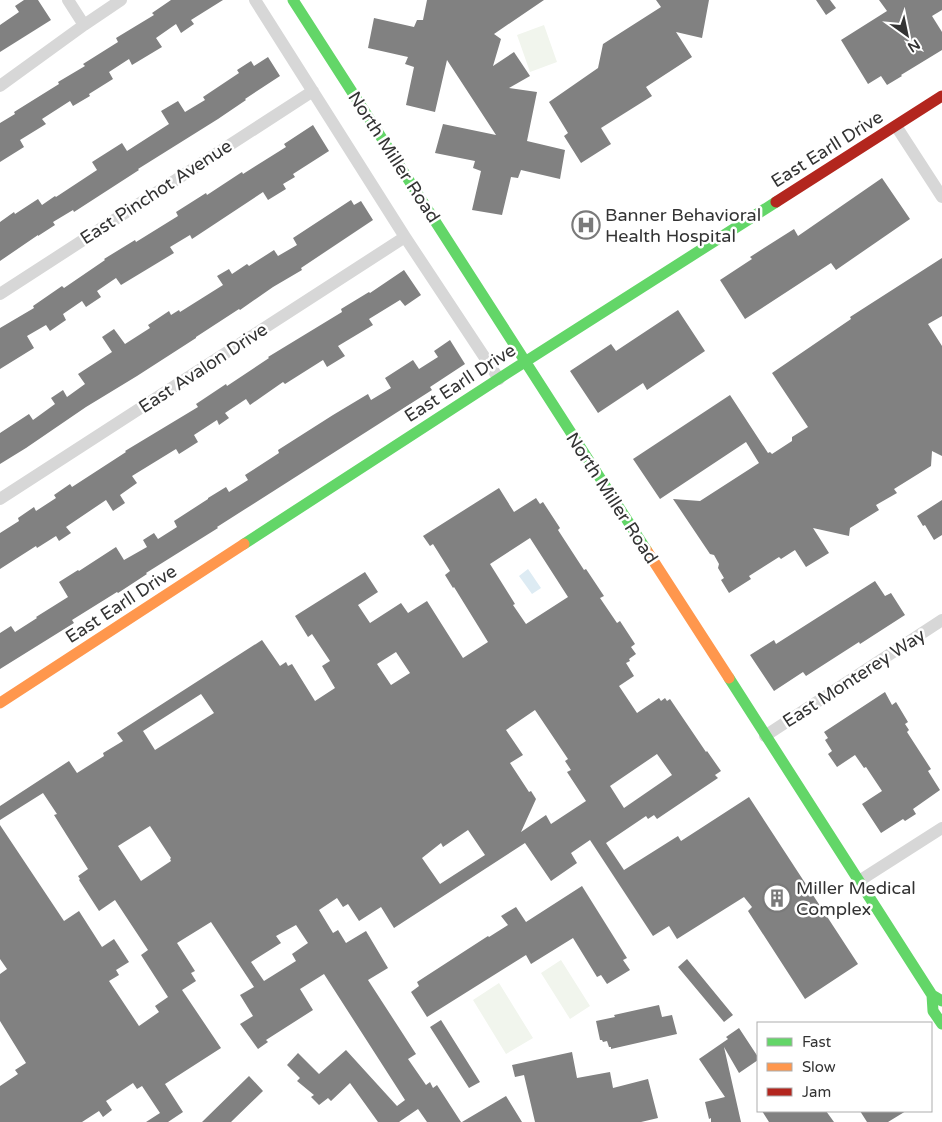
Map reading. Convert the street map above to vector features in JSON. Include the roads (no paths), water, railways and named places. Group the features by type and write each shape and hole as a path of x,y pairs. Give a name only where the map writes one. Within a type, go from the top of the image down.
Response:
{"street":[{"path":"68,0 84,25"},
{"path":"0,86 121,0"},
{"name":"North Miller Road","path":"255,0 498,379"},
{"name":"North Miller Road","path":"293,0 766,736 937,998 933,1011 942,1024"},
{"name":"East Pinchot Avenue","path":"0,294 313,91"},
{"name":"East Earll Drive","path":"0,703 498,379 942,96"},
{"path":"896,126 942,197"},
{"name":"East Avalon Drive","path":"0,499 405,236"},
{"name":"East Monterey Way","path":"766,736 942,620"},
{"path":"860,881 942,828"}],"place":[{"name":"Banner Behavioral Health Hospital","path":"586,225"},
{"name":"Miller Medical Complex","path":"777,898"}]}
